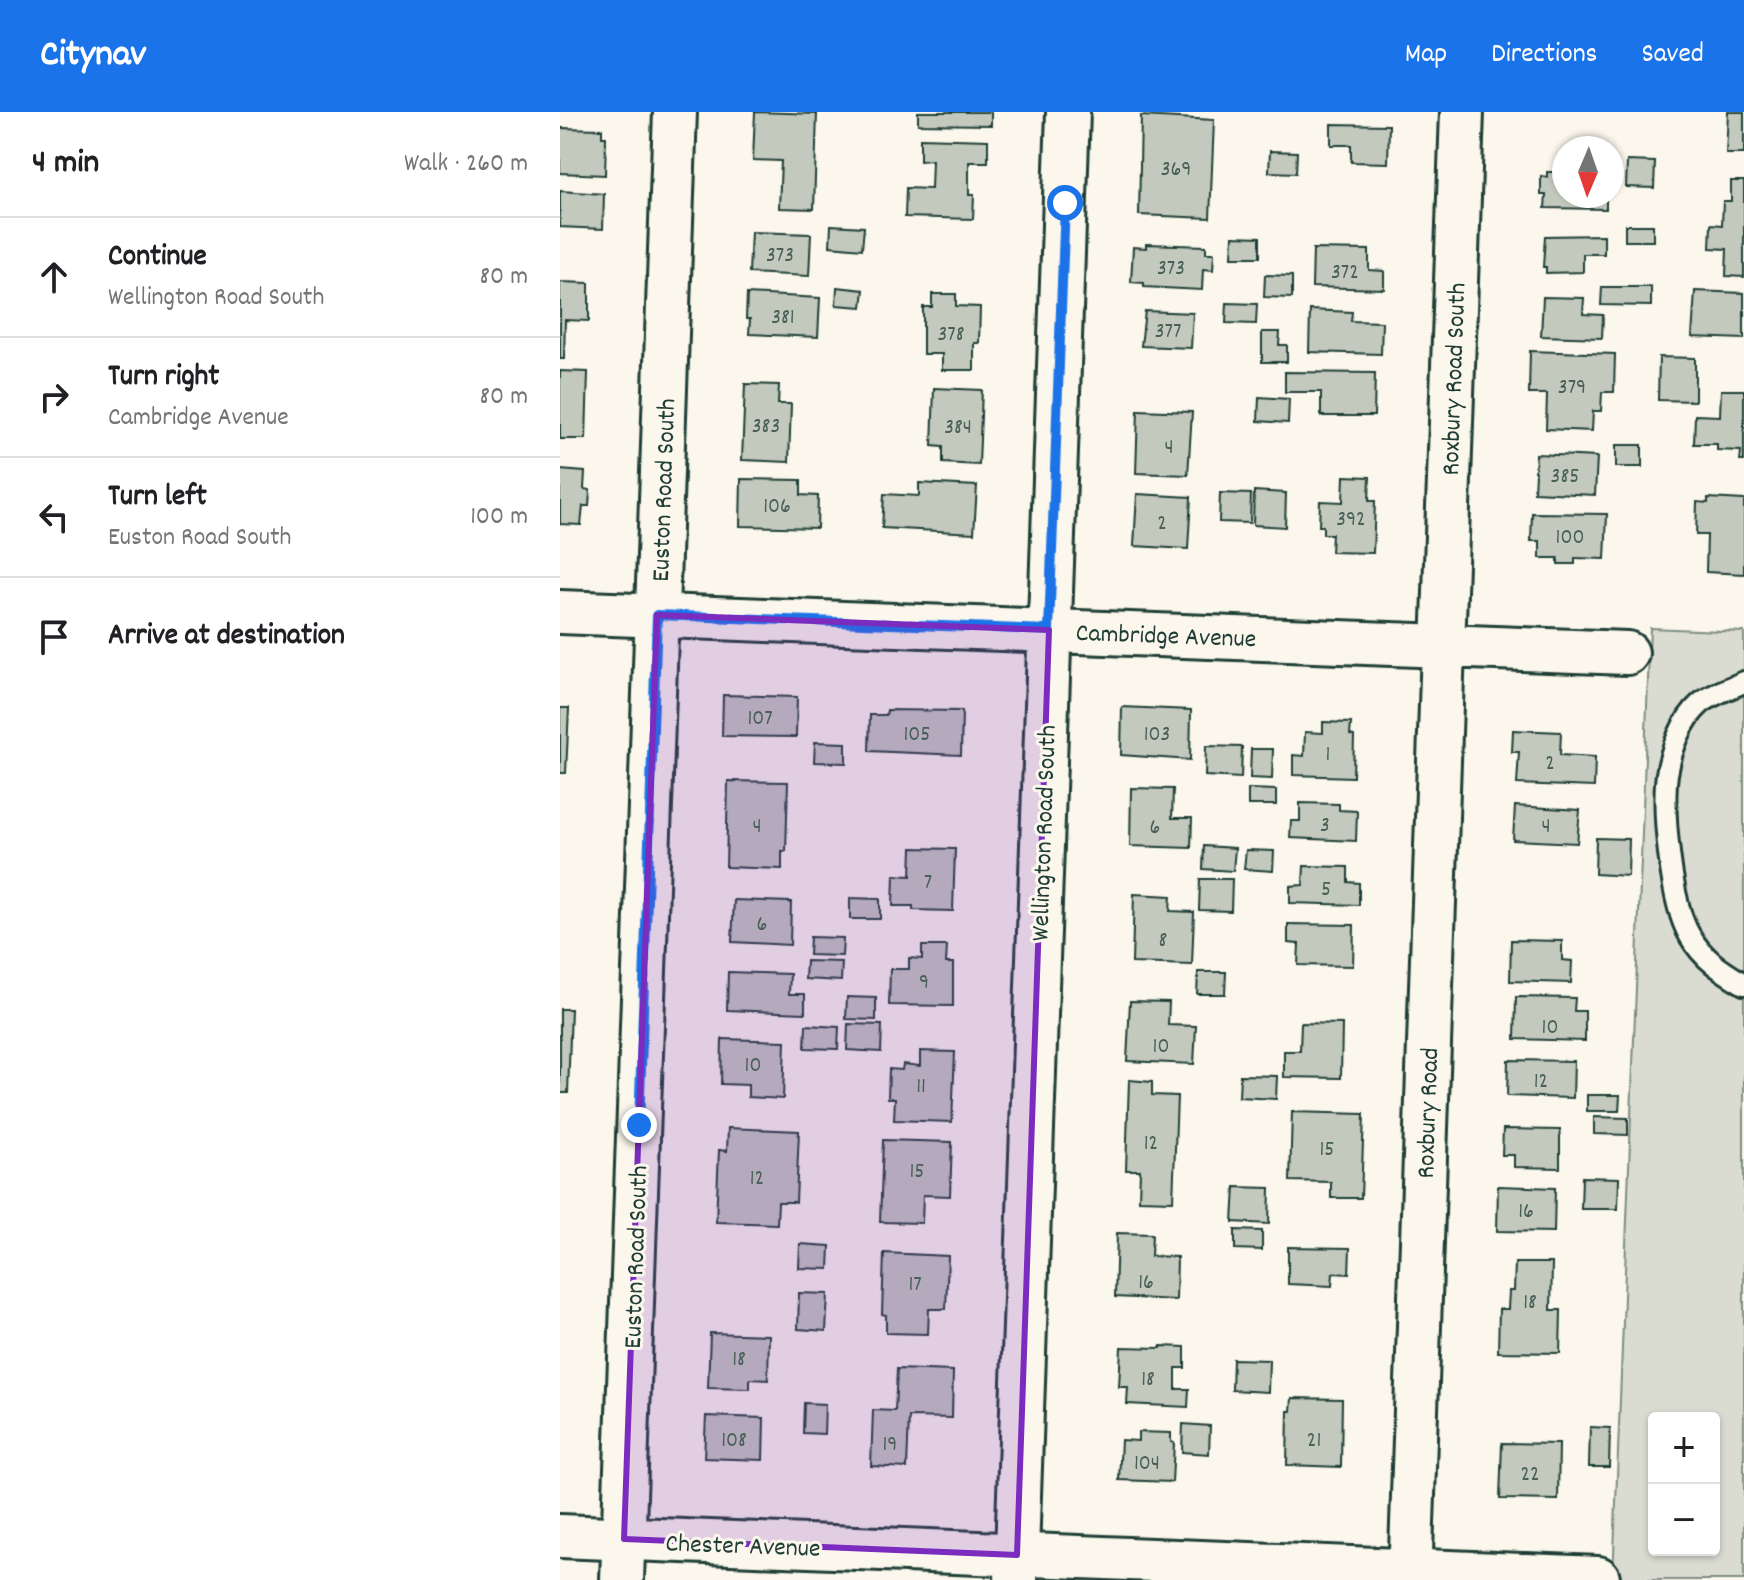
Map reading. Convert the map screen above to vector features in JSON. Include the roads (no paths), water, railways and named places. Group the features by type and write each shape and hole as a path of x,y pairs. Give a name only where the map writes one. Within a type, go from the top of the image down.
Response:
{"street":[{"name":"Euston Road South","path":"622,1580 675,112"},
{"name":"Wellington Road South","path":"1017,1567 1068,112"},
{"name":"Roxbury Road South","path":"1443,645 1462,112"},
{"name":"Cambridge Avenue","path":"560,612 1627,653"},
{"name":"Roxbury Road","path":"1410,1575 1443,645"},
{"name":"Chester Avenue","path":"560,1536 1017,1567 1598,1578"}],"lane":[{"path":"1744,682 1701,703 1679,732 1667,775 1667,826 1675,892 1689,935 1712,965 1744,984"}]}
